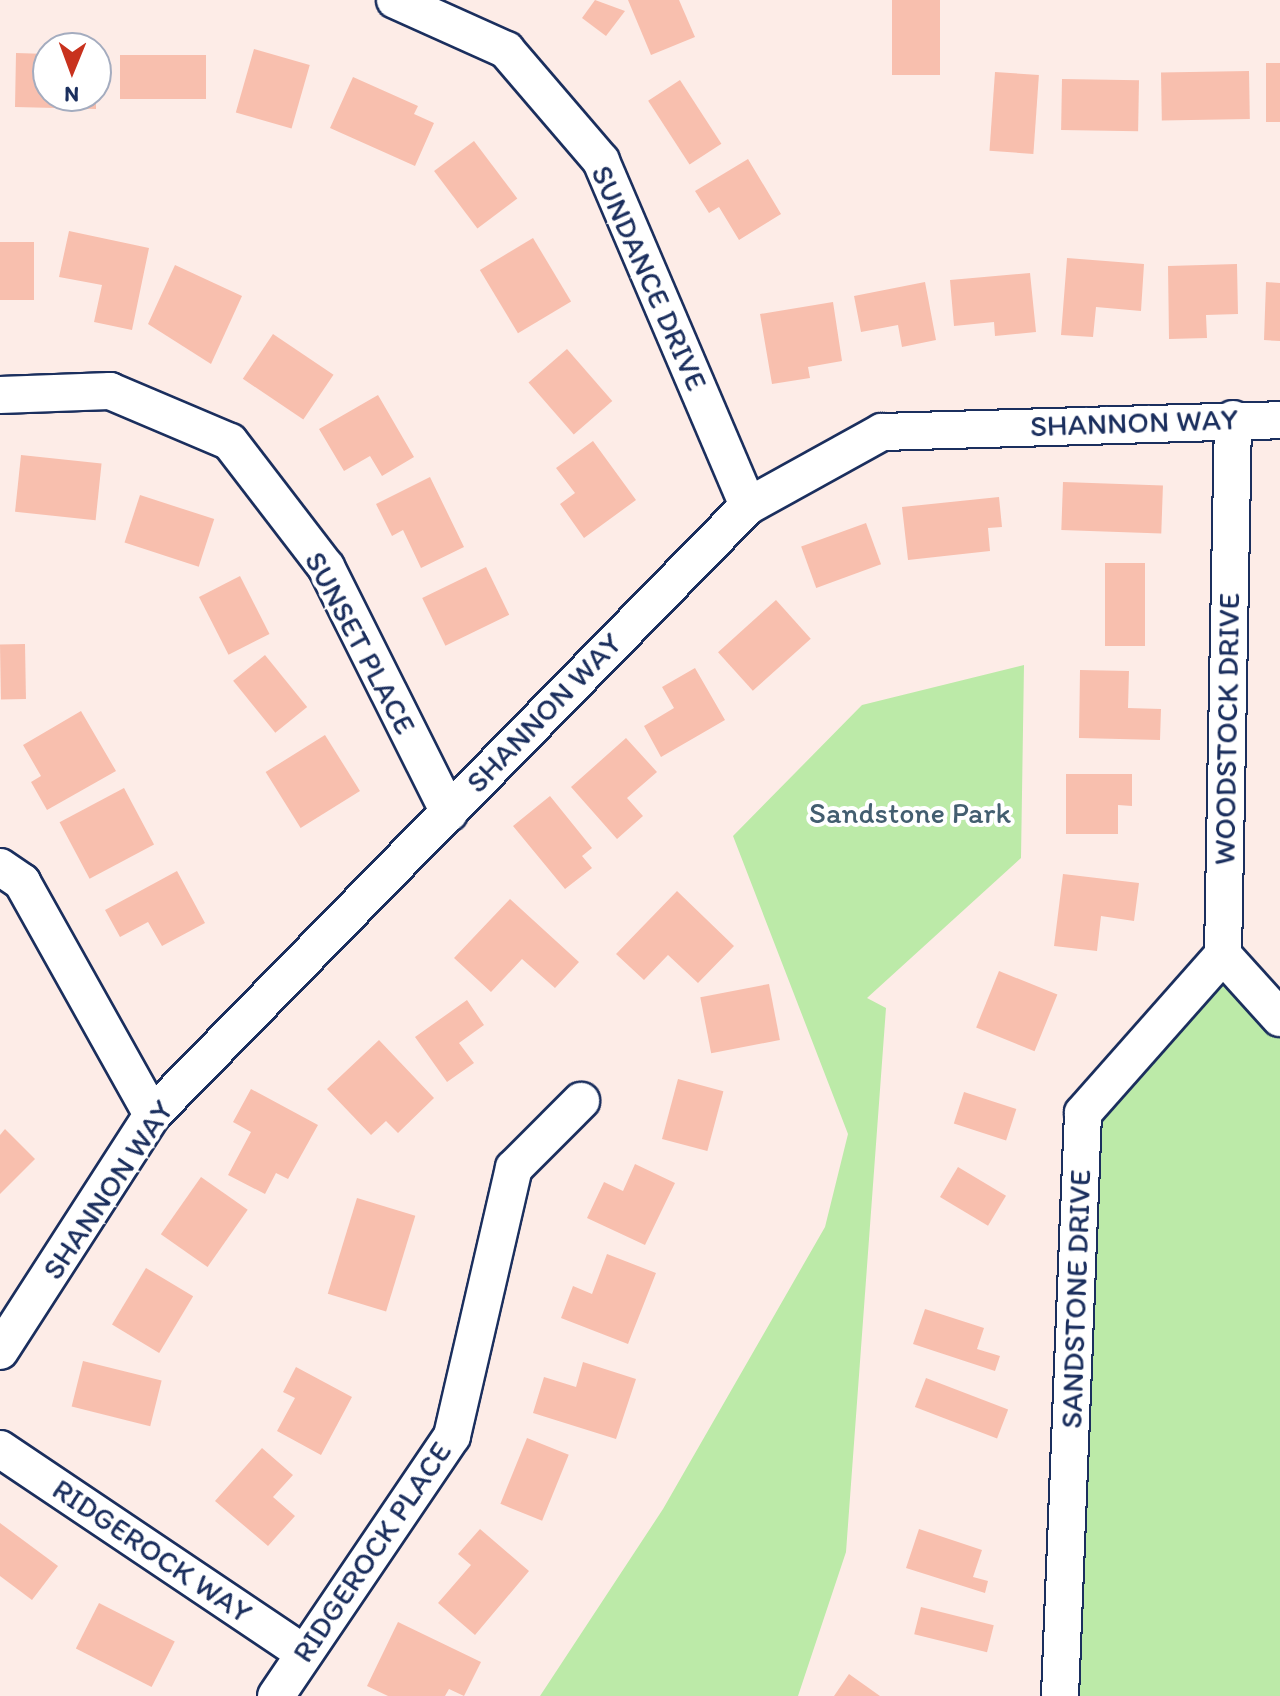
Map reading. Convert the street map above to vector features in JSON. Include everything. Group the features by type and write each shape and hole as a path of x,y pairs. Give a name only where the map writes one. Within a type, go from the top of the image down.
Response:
{"street":[{"name":"SUNDANCE DRIVE","path":"395,0 506,50 601,161 748,506"},
{"name":"SUNSET PLACE","path":"0,395 110,391 230,442 326,567 449,813"},
{"name":"SHANNON WAY","path":"0,1351 152,1115 748,506 882,432 1233,419 1280,420"},
{"name":"WOODSTOCK DRIVE","path":"1223,955 1233,419"},
{"path":"0,867 22,882 152,1115"},
{"path":"1223,955 1280,1018"},
{"name":"SANDSTONE DRIVE","path":"1060,1696 1083,1113 1223,955"},
{"name":"RIDGEROCK PLACE","path":"276,1696 452,1436 514,1168 581,1101"},
{"name":"RIDGEROCK WAY","path":"0,1449 304,1653"}],"green space":[{"name":"Sandstone Park","path":"1024,665 1021,858 867,998 886,1008 846,1552 798,1696 540,1696 663,1509 825,1227 848,1134 733,836 862,705"},
{"path":"1210,949 1280,1007 1280,1696 1061,1696 1089,1143"}],"building":[{"path":"595,0 625,11 606,36 582,18"},
{"path":"628,0 679,0 695,37 651,55"},
{"path":"892,0 940,0 940,75 892,75"},
{"path":"254,49 310,65 292,128 236,112"},
{"path":"16,53 32,54 32,107 15,107"},
{"path":"120,55 206,55 206,99 120,99"},
{"path":"1266,63 1280,63 1280,122 1266,122"},
{"path":"1249,71 1250,119 1162,121 1161,73"},
{"path":"995,72 1039,75 1033,154 989,151"},
{"path":"353,77 418,106 414,114 434,123 415,166 330,128"},
{"path":"1062,79 1139,80 1138,131 1061,130"},
{"path":"680,80 721,144 690,164 648,101"},
{"path":"474,141 517,199 477,229 434,171"},
{"path":"748,159 781,214 739,240 719,207 709,213 695,191"},
{"path":"69,231 149,248 132,330 94,322 102,285 59,277"},
{"path":"533,238 571,301 518,333 480,270"},
{"path":"0,242 34,242 34,300 0,300"},
{"path":"1067,258 1144,264 1141,311 1096,307 1093,337 1061,335"},
{"path":"1237,264 1238,314 1206,315 1207,338 1169,339 1168,266"},
{"path":"175,265 242,296 211,364 148,324"},
{"path":"1030,273 1036,332 995,336 994,322 954,326 950,280"},
{"path":"925,282 936,340 902,347 898,325 861,332 854,296"},
{"path":"1266,282 1280,283 1280,341 1264,340"},
{"path":"833,302 842,361 808,367 810,378 772,384 760,314"},
{"path":"273,334 334,375 303,420 243,379"},
{"path":"567,349 612,401 574,435 529,382"},
{"path":"378,395 414,457 382,476 370,456 344,471 319,429"},
{"path":"593,441 636,500 584,538 560,504 575,493 556,468"},
{"path":"21,455 102,463 96,520 15,512"},
{"path":"430,477 464,547 421,568 403,530 392,536 376,504"},
{"path":"1063,482 1163,485 1161,533 1061,530"},
{"path":"140,495 214,519 199,567 125,543"},
{"path":"999,497 1002,527 988,528 990,551 908,560 902,507"},
{"path":"866,523 881,564 816,588 801,547"},
{"path":"1105,563 1145,563 1145,646 1105,646"},
{"path":"486,567 509,615 445,646 422,598"},
{"path":"240,576 270,634 229,655 199,597"},
{"path":"776,600 811,639 753,691 718,652"},
{"path":"0,644 25,644 26,699 1,699"},
{"path":"265,655 307,707 275,733 233,681"},
{"path":"695,668 725,720 661,757 644,726 674,708 662,687"},
{"path":"1080,670 1129,671 1128,708 1161,709 1160,740 1079,738"},
{"path":"81,711 116,771 47,810 31,782 41,776 23,745"},
{"path":"325,735 360,791 301,828 266,772"},
{"path":"626,738 657,772 627,798 643,816 617,839 571,787"},
{"path":"1066,774 1132,774 1132,806 1118,805 1118,834 1066,834"},
{"path":"124,788 154,845 90,879 60,822"},
{"path":"550,796 592,848 582,856 592,868 565,889 513,826"},
{"path":"177,871 205,923 162,946 148,922 120,937 105,910"},
{"path":"1063,874 1139,883 1134,921 1101,916 1097,951 1054,946"},
{"path":"677,891 734,946 698,983 668,955 644,980 616,954"},
{"path":"510,899 579,962 555,988 522,959 491,992 454,958"},
{"path":"999,971 1057,995 1035,1051 976,1028"},
{"path":"769,984 780,1040 711,1053 700,997"},
{"path":"467,1000 484,1025 459,1043 474,1063 447,1082 415,1037"},
{"path":"379,1040 434,1098 398,1133 386,1121 371,1135 327,1089"},
{"path":"678,1079 723,1091 707,1151 662,1139"},
{"path":"251,1089 318,1125 288,1179 276,1173 265,1194 228,1175 251,1132 233,1122"},
{"path":"964,1092 1016,1109 1006,1140 954,1123"},
{"path":"5,1129 35,1159 0,1194 0,1135"},
{"path":"635,1164 675,1183 645,1245 587,1218 604,1182 623,1191"},
{"path":"958,1167 1006,1196 988,1226 940,1197"},
{"path":"201,1177 248,1210 208,1267 161,1234"},
{"path":"357,1198 415,1216 386,1311 328,1294"},
{"path":"607,1254 656,1273 628,1344 561,1318 573,1286 592,1294"},
{"path":"146,1268 193,1296 159,1353 112,1325"},
{"path":"925,1309 984,1328 977,1349 1000,1356 995,1371 913,1344"},
{"path":"83,1361 162,1381 150,1426 72,1407"},
{"path":"583,1362 636,1379 616,1439 533,1413 544,1377 576,1387"},
{"path":"296,1367 352,1397 321,1455 277,1431 295,1398 283,1392"},
{"path":"926,1378 1008,1410 997,1438 915,1407"},
{"path":"527,1438 569,1455 542,1521 500,1504"},
{"path":"262,1448 293,1475 273,1497 295,1516 268,1546 215,1501"},
{"path":"0,1523 58,1566 32,1600 0,1576"},
{"path":"480,1529 529,1571 475,1635 438,1603 471,1565 458,1554"},
{"path":"919,1529 982,1550 973,1577 988,1581 985,1593 906,1568"},
{"path":"99,1603 175,1642 152,1687 76,1648"},
{"path":"921,1607 994,1625 987,1652 914,1634"},
{"path":"398,1622 481,1662 464,1696 449,1689 445,1696 388,1696 367,1686"},
{"path":"849,1674 880,1696 834,1696"}]}
